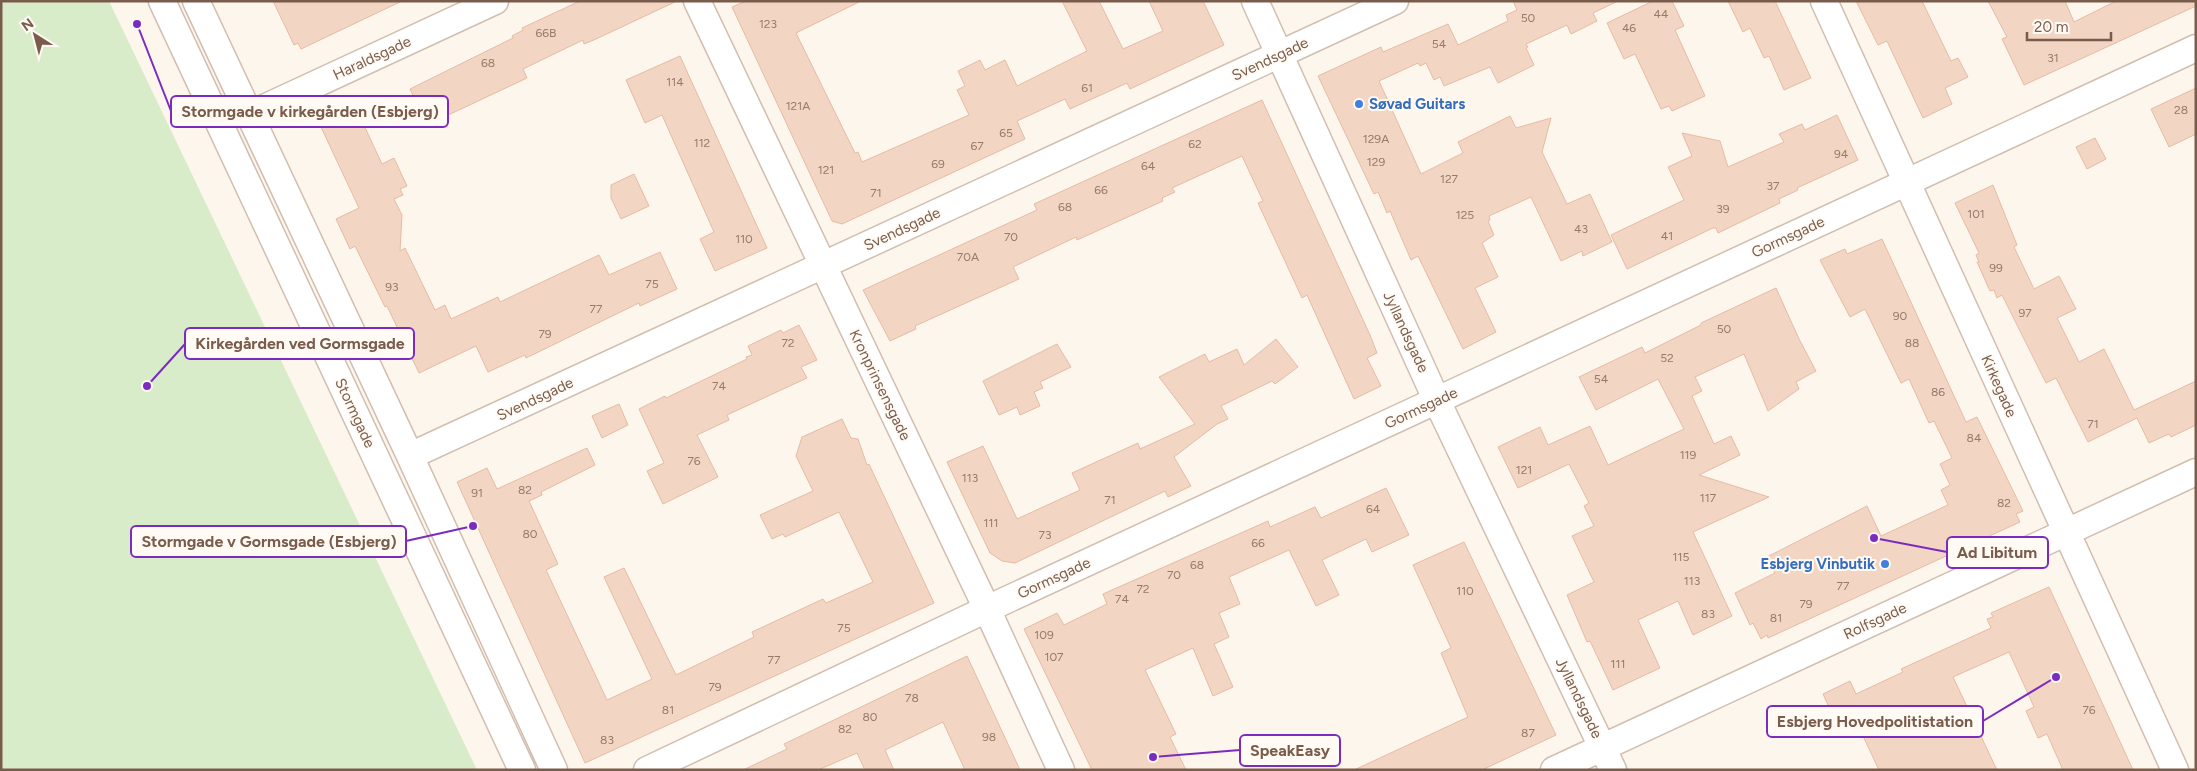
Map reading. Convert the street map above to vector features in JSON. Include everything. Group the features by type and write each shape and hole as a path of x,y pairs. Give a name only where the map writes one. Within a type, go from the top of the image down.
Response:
{"street":[{"name":"Stormgade","path":"162,1 522,770"},
{"name":"Stormgade","path":"196,1 410,456 554,770"},
{"name":"Haraldsgade","path":"249,115 495,1"},
{"name":"Kronprinsensgade","path":"697,1 987,609 1060,770"},
{"name":"Jyllandsgade","path":"1255,1 1437,401 1608,759"},
{"name":"Svendsgade","path":"410,456 1395,1"},
{"name":"Kirkegade","path":"1824,1 2175,770"},
{"name":"Gormsgade","path":"647,770 987,609 2196,48"},
{"name":"Rolfsgade","path":"1554,770 1608,759 2065,532 2196,472"}],"green space":[{"path":"1,1 109,1 477,770 1,770"}],"building":[{"path":"273,1 402,1 301,49 298,43 294,45"},
{"path":"580,1 677,1 584,44 583,40 523,69 527,78 427,125 410,89 513,38 512,36 523,30 522,28"},
{"path":"746,1 861,1 796,33 855,153 858,152 862,162 969,115 957,90 965,86 958,71 980,60 985,70 1005,60 1017,86 1087,51 1062,1 1099,1 1123,49 1163,31 1149,1 1203,1 1224,45 1130,89 1127,83 1070,109 1065,99 1017,121 1025,139 842,224 832,221 732,7"},
{"path":"1513,1 1618,1 1593,13 1597,21 1571,34 1567,25 1526,44 1534,65 1498,83 1490,67 1444,86 1440,77 1434,80 1426,63 1420,66 1418,63 1379,81 1421,174 1463,153 1458,142 1510,116 1516,128 1551,118 1542,152 1567,204 1590,194 1612,242 1583,256 1582,251 1561,261 1531,197 1489,216 1490,220 1488,221 1494,235 1482,243 1498,277 1475,288 1496,332 1463,349 1418,256 1411,260 1390,211 1387,213 1378,192 1374,194 1318,76 1381,47 1383,52 1448,24 1458,45 1508,21 1506,15 1517,10"},
{"path":"1653,1 1672,1 1684,26 1675,30 1705,96 1672,111 1669,106 1661,109 1635,54 1624,59 1607,23"},
{"path":"1728,1 1775,1 1811,78 1784,90 1769,56 1764,58 1750,28 1743,32"},
{"path":"1856,1 1922,1 1951,61 1958,58 1968,77 1945,88 1952,104 1923,118 1887,41 1878,45"},
{"path":"1988,1 2065,1 2074,22 2116,1 2196,1 2196,6 2024,85 2002,39 2007,37"},
{"path":"680,56 767,248 715,271 700,239 714,232 662,115 645,123 626,80"},
{"path":"2196,88 2196,134 2169,147 2151,109"},
{"path":"1262,100 1370,335 1377,353 1367,358 1381,386 1354,399 1307,295 1302,298 1258,203 1263,201 1242,156 1172,188 1175,192 1162,198 1163,201 1077,240 1076,237 1013,267 1019,279 915,326 916,329 890,341 863,290 1037,210 1034,204"},
{"path":"356,108 382,164 394,158 407,186 400,189 403,195 394,199 402,215 400,251 405,248 435,310 445,305 451,319 498,297 500,302 599,255 609,275 660,252 677,289 640,306 639,303 526,358 525,355 488,372 476,346 419,373 387,306 385,307 355,246 350,249 336,219 359,208 320,125"},
{"path":"1837,115 1858,160 1797,188 1798,190 1779,199 1780,203 1718,233 1716,228 1713,228 1627,269 1611,235 1684,200 1668,167 1692,156 1682,133 1720,141 1728,167 1784,142 1779,134 1802,124 1805,130"},
{"path":"2095,138 2106,159 2087,169 2076,147"},
{"path":"634,174 649,206 621,219 611,198 611,185"},
{"path":"1993,185 2017,245 2014,247 2034,289 2059,276 2076,309 2057,318 2079,362 2104,349 2134,410 2196,381 2196,425 2171,437 2169,434 2149,443 2137,418 2088,442 2056,378 2046,383 2002,295 1997,298 1994,290 1990,291 1977,262 1979,262 1976,255 1979,253 1955,203"},
{"path":"1882,239 1966,422 1977,417 2023,511 2016,514 2020,522 1768,638 1767,635 1761,639 1753,623 1750,625 1735,593 1775,573 1767,557 1867,506 1881,536 1948,505 1941,490 1950,485 1940,464 1952,458 1934,421 1929,423 1909,379 1901,383 1865,309 1850,317 1820,260 1845,249 1847,254"},
{"path":"1776,288 1816,371 1796,382 1799,389 1768,411 1744,354 1695,377 1702,391 1692,396 1714,444 1731,436 1740,455 1699,475 1769,497 1693,532 1732,616 1693,635 1678,601 1638,620 1660,668 1613,690 1590,641 1587,642 1567,595 1594,582 1572,536 1594,526 1584,506 1589,503 1569,464 1518,488 1498,447 1540,427 1548,445 1590,426 1608,465 1684,429 1658,379 1596,410 1579,377 1642,347 1645,353 1701,325 1701,323"},
{"path":"799,325 817,360 801,367 807,378 727,415 729,420 697,435 718,477 663,504 647,471 664,463 639,409 747,359 746,357 752,355 748,346 781,330 783,333"},
{"path":"1276,339 1298,367 1275,384 1272,381 1221,406 1228,419 1217,424 1174,457 1191,486 1168,497 1165,491 1015,563 1002,561 990,553 947,462 983,446 1017,519 1080,490 1072,473 1138,443 1140,449 1195,424 1159,377 1205,354 1209,362 1237,349 1244,365"},
{"path":"1057,344 1071,367 1040,382 1043,388 1034,392 1040,406 1020,415 1017,407 999,415 983,381"},
{"path":"619,404 628,425 602,438 592,416"},
{"path":"842,419 851,438 858,439 867,465 869,464 934,603 585,763 457,482 487,468 497,489 587,448 595,465 541,492 542,495 529,501 558,564 546,570 607,700 652,679 604,577 624,568 676,675 754,637 752,632 823,599 826,603 873,582 839,512 785,537 783,534 772,539 760,515 813,491 796,456 802,437"},
{"path":"1386,488 1409,535 1372,552 1366,539 1322,560 1339,595 1316,606 1289,550 1229,577 1240,604 1219,613 1229,637 1214,644 1233,687 1213,696 1193,648 1145,670 1176,734 1170,737 1186,770 1092,770 1024,629 1057,613 1064,625 1107,604 1103,594 1268,521 1270,527 1315,507 1321,518"},
{"path":"1464,542 1556,735 1482,770 1354,770 1468,717 1441,653 1451,648 1413,565"},
{"path":"2049,587 2133,770 2063,770 2047,734 2038,738 2026,711 2034,707 2009,652 1953,677 1997,770 1879,770 1855,719 1838,727 1823,694 1850,681 1856,694 1903,672 1901,669 1991,628 1987,619 1993,617 1991,613"},
{"path":"967,656 1020,770 965,770 943,722 885,750 894,770 865,770 857,753 818,770 743,770 787,749 784,744"}],"place":[{"name":"Stormgade v kirkegården (Esbjerg)","path":"137,24"},
{"name":"Søvad Guitars","path":"1359,104"},
{"name":"Kirkegården ved Gormsgade","path":"147,386"},
{"name":"Stormgade v Gormsgade (Esbjerg)","path":"473,526"},
{"name":"Ad Libitum","path":"1874,538"},
{"name":"Esbjerg Vinbutik","path":"1885,564"},
{"name":"Esbjerg Hovedpolitistation","path":"2056,677"},
{"name":"SpeakEasy","path":"1153,757"}]}
